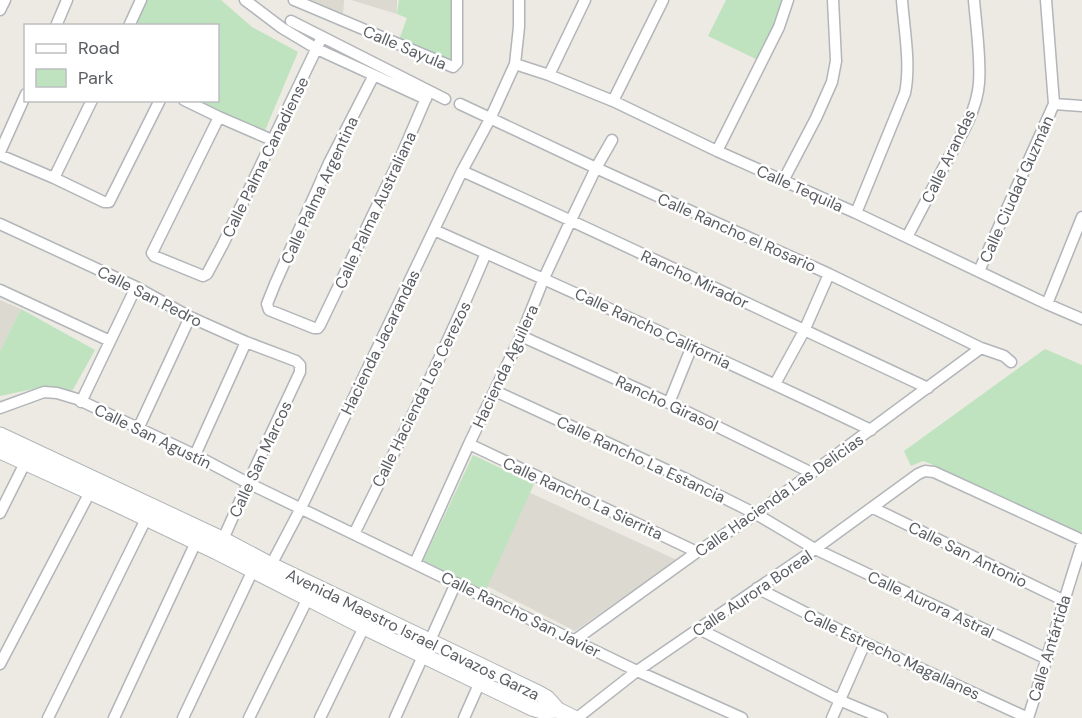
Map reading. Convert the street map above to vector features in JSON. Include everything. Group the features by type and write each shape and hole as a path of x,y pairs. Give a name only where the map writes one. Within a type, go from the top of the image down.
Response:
{"street":[{"path":"0,10 5,0"},
{"path":"57,24 67,0"},
{"path":"130,24 141,0"},
{"path":"245,0 282,28 317,49 374,75 427,95 445,99"},
{"name":"Calle Sayula","path":"294,0 453,67 457,63 457,0"},
{"path":"516,64 519,0"},
{"path":"549,75 585,0"},
{"path":"613,101 663,0"},
{"path":"717,150 779,27 788,0"},
{"path":"783,181 832,82 836,61 833,0"},
{"path":"856,213 905,93 907,68 902,0"},
{"name":"Calle Arandas","path":"907,237 958,143 976,96 979,67 974,0"},
{"name":"Calle Ciudad Guzmán","path":"979,271 1054,104 1046,0"},
{"path":"291,21 427,95"},
{"name":"Calle Palma Canadiense","path":"219,117 152,253 154,256 205,276 223,244 322,37"},
{"name":"Calle Tequila","path":"516,64 613,101 1082,320"},
{"name":"Hacienda Jacarandas","path":"271,565 301,508 462,171 516,64"},
{"name":"Calle Palma Argentina","path":"318,328 269,310 267,306 329,163 374,75"},
{"name":"Calle Palma Australiana","path":"318,328 398,163 427,95"},
{"path":"24,98 0,152 2,156 108,202 159,102"},
{"path":"54,178 92,102"},
{"path":"188,102 272,140"},
{"name":"Calle Rancho el Rosario","path":"460,104 829,274 981,348 1004,356 1011,362"},
{"path":"1054,104 1082,106"},
{"name":"Hacienda Aguilera","path":"415,563 521,336 544,278 571,220 612,140"},
{"name":"Rancho Mirador","path":"462,171 928,388"},
{"path":"1047,304 1082,217"},
{"name":"Calle San Pedro","path":"0,224 136,287 190,317 246,342 297,361 300,365"},
{"name":"Calle Rancho California","path":"434,230 776,384 870,430"},
{"name":"Calle Hacienda Los Cerezos","path":"354,534 427,386 486,253"},
{"path":"776,384 804,331 829,274"},
{"path":"81,402 136,287"},
{"path":"0,290 110,341"},
{"path":"138,429 190,317"},
{"name":"Rancho Girasol","path":"521,336 669,403 812,473"},
{"path":"195,455 246,342"},
{"path":"669,403 692,346"},
{"name":"Calle Hacienda Las Delicias","path":"575,640 697,552 756,514 981,348"},
{"name":"Calle San Marcos","path":"220,546 300,372 300,365"},
{"name":"Calle Rancho La Estancia","path":"495,391 686,479 756,514 815,549"},
{"name":"Calle San Agustín","path":"0,408 44,392 65,395 195,455 301,508"},
{"name":"Avenida Maestro Israel Cavazos Garza","path":"0,435 220,546 271,565 426,648 530,713 558,710"},
{"name":"Calle Rancho La Sierrita","path":"469,444 697,552"},
{"name":"Avenida Maestro Israel Cavazos Garza","path":"0,451 196,542 220,546 253,570 364,627 426,648 538,693 547,698 558,710"},
{"path":"0,513 25,463"},
{"name":"Calle Aurora Boreal","path":"576,718 637,671 815,549 918,474 929,471 1082,542"},
{"path":"0,664 90,492"},
{"name":"Calle Rancho San Javier","path":"301,508 637,671 742,718"},
{"name":"Calle San Antonio","path":"873,508 1063,600"},
{"path":"48,718 146,519"},
{"path":"114,718 196,542"},
{"name":"Calle Antártida","path":"1028,718 1082,542"},
{"name":"Calle Aurora Astral","path":"815,549 1047,659"},
{"path":"183,718 253,570"},
{"path":"395,718 456,583"},
{"name":"Calle Estrecho Magallanes","path":"757,588 865,643 1028,718"},
{"path":"249,718 308,598"},
{"path":"320,718 364,627"},
{"path":"699,629 839,700 882,718"},
{"path":"832,718 865,643"},
{"path":"464,718 480,682"},
{"path":"558,710 576,718"}],"shaded area":[{"path":"309,0 344,0 343,15"},
{"path":"351,0 397,0 397,14"},
{"path":"0,300 21,309 0,351"},
{"path":"526,491 677,560 575,631 483,584"}],"green space":[{"path":"143,0 221,0 252,27 298,52 264,133 200,102 219,102 219,24 133,24"},
{"path":"399,0 453,0 451,63 399,40 407,18 397,14"},
{"path":"726,0 783,0 783,5 758,60 708,36"},
{"path":"21,309 95,350 70,395 47,386 0,396 0,351"},
{"path":"1045,349 1082,365 1082,530 1080,534 931,464 923,461 911,466 904,451"},
{"path":"473,455 534,484 485,592 423,561"}]}
